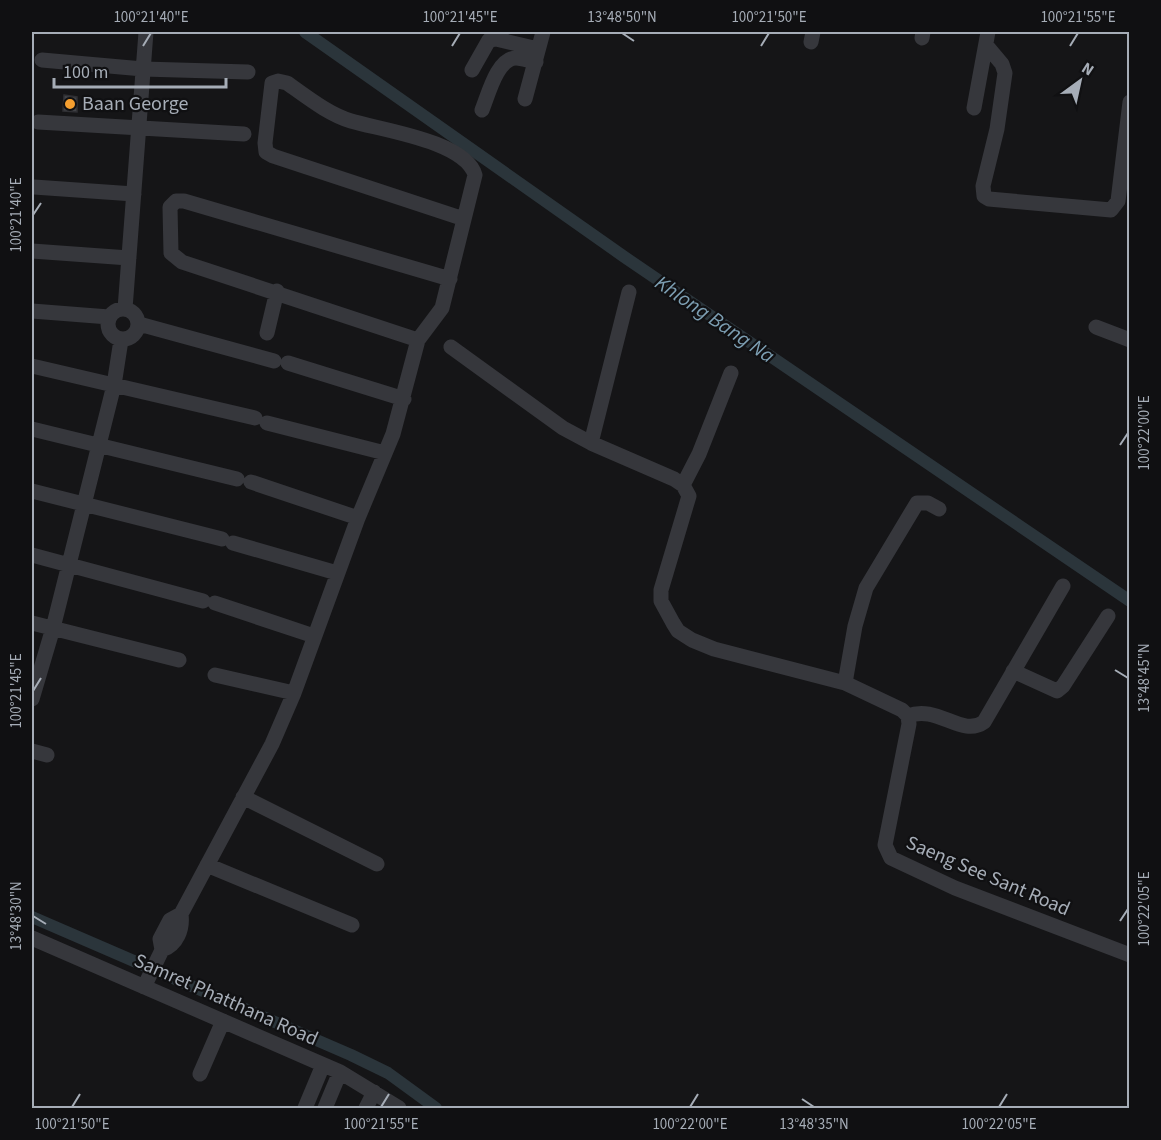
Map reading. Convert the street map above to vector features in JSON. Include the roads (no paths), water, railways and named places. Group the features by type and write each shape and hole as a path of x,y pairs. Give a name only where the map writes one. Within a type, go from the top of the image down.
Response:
{"street":[{"path":"125,309 146,32"},
{"path":"525,99 543,32"},
{"path":"987,38 1005,73 997,129 983,186 984,196 989,199 1111,210 1119,201 1130,102"},
{"path":"974,108 987,38"},
{"path":"472,70 489,40 496,39 537,56"},
{"path":"482,110 500,69 508,60 537,56"},
{"path":"42,60 143,69 248,72"},
{"path":"147,980 160,953 171,947 182,927 181,914 272,744 294,693 404,399 418,340 442,308 475,176 466,162 418,136 350,121 287,83 278,81 272,84 266,152 464,219"},
{"path":"38,122 140,130 244,134"},
{"path":"34,187 134,194"},
{"path":"418,340 175,258 171,253 171,207 176,201 184,201 450,279"},
{"path":"32,251 129,258"},
{"path":"267,333 277,291"},
{"path":"591,443 629,292"},
{"path":"125,309 136,316 139,324 134,335 121,339 110,332 109,317 116,310 125,309"},
{"path":"32,311 109,317"},
{"path":"139,324 281,362 404,399"},
{"path":"1096,327 1130,340"},
{"path":"33,692 53,628 114,385 121,339"},
{"path":"451,347 562,428 683,485 689,496 661,590 661,601 678,631 714,649 844,682 902,710 908,716 924,712 968,728 977,727 984,722 1063,586"},
{"path":"32,366 385,453"},
{"path":"683,485 699,454 731,373"},
{"path":"32,429 244,481 358,518"},
{"path":"32,491 228,541 337,573"},
{"path":"844,682 861,604 876,568 917,503 928,503 939,509"},
{"path":"32,555 209,602 314,636"},
{"path":"1013,671 1057,691 1064,686 1108,616"},
{"path":"32,623 179,660"},
{"path":"215,675 294,693"},
{"name":"Saeng See Sant Road","path":"908,716 885,845 889,856 955,888 1130,955"},
{"path":"32,751 47,755"},
{"path":"243,797 377,864"},
{"path":"207,866 352,925"},
{"name":"Samret Phatthana Road","path":"32,938 147,980 223,1022 340,1072 399,1108"},
{"path":"200,1074 223,1022"},
{"path":"305,1108 323,1065"},
{"path":"325,1108 340,1072"},
{"path":"366,1108 374,1092"}],"waterway":[{"name":"Khlong Bang Na","path":"305,32 623,256 1130,601"},
{"path":"32,917 351,1055 388,1073 436,1108"}],"place":[{"name":"Baan George","path":"70,104"}]}
